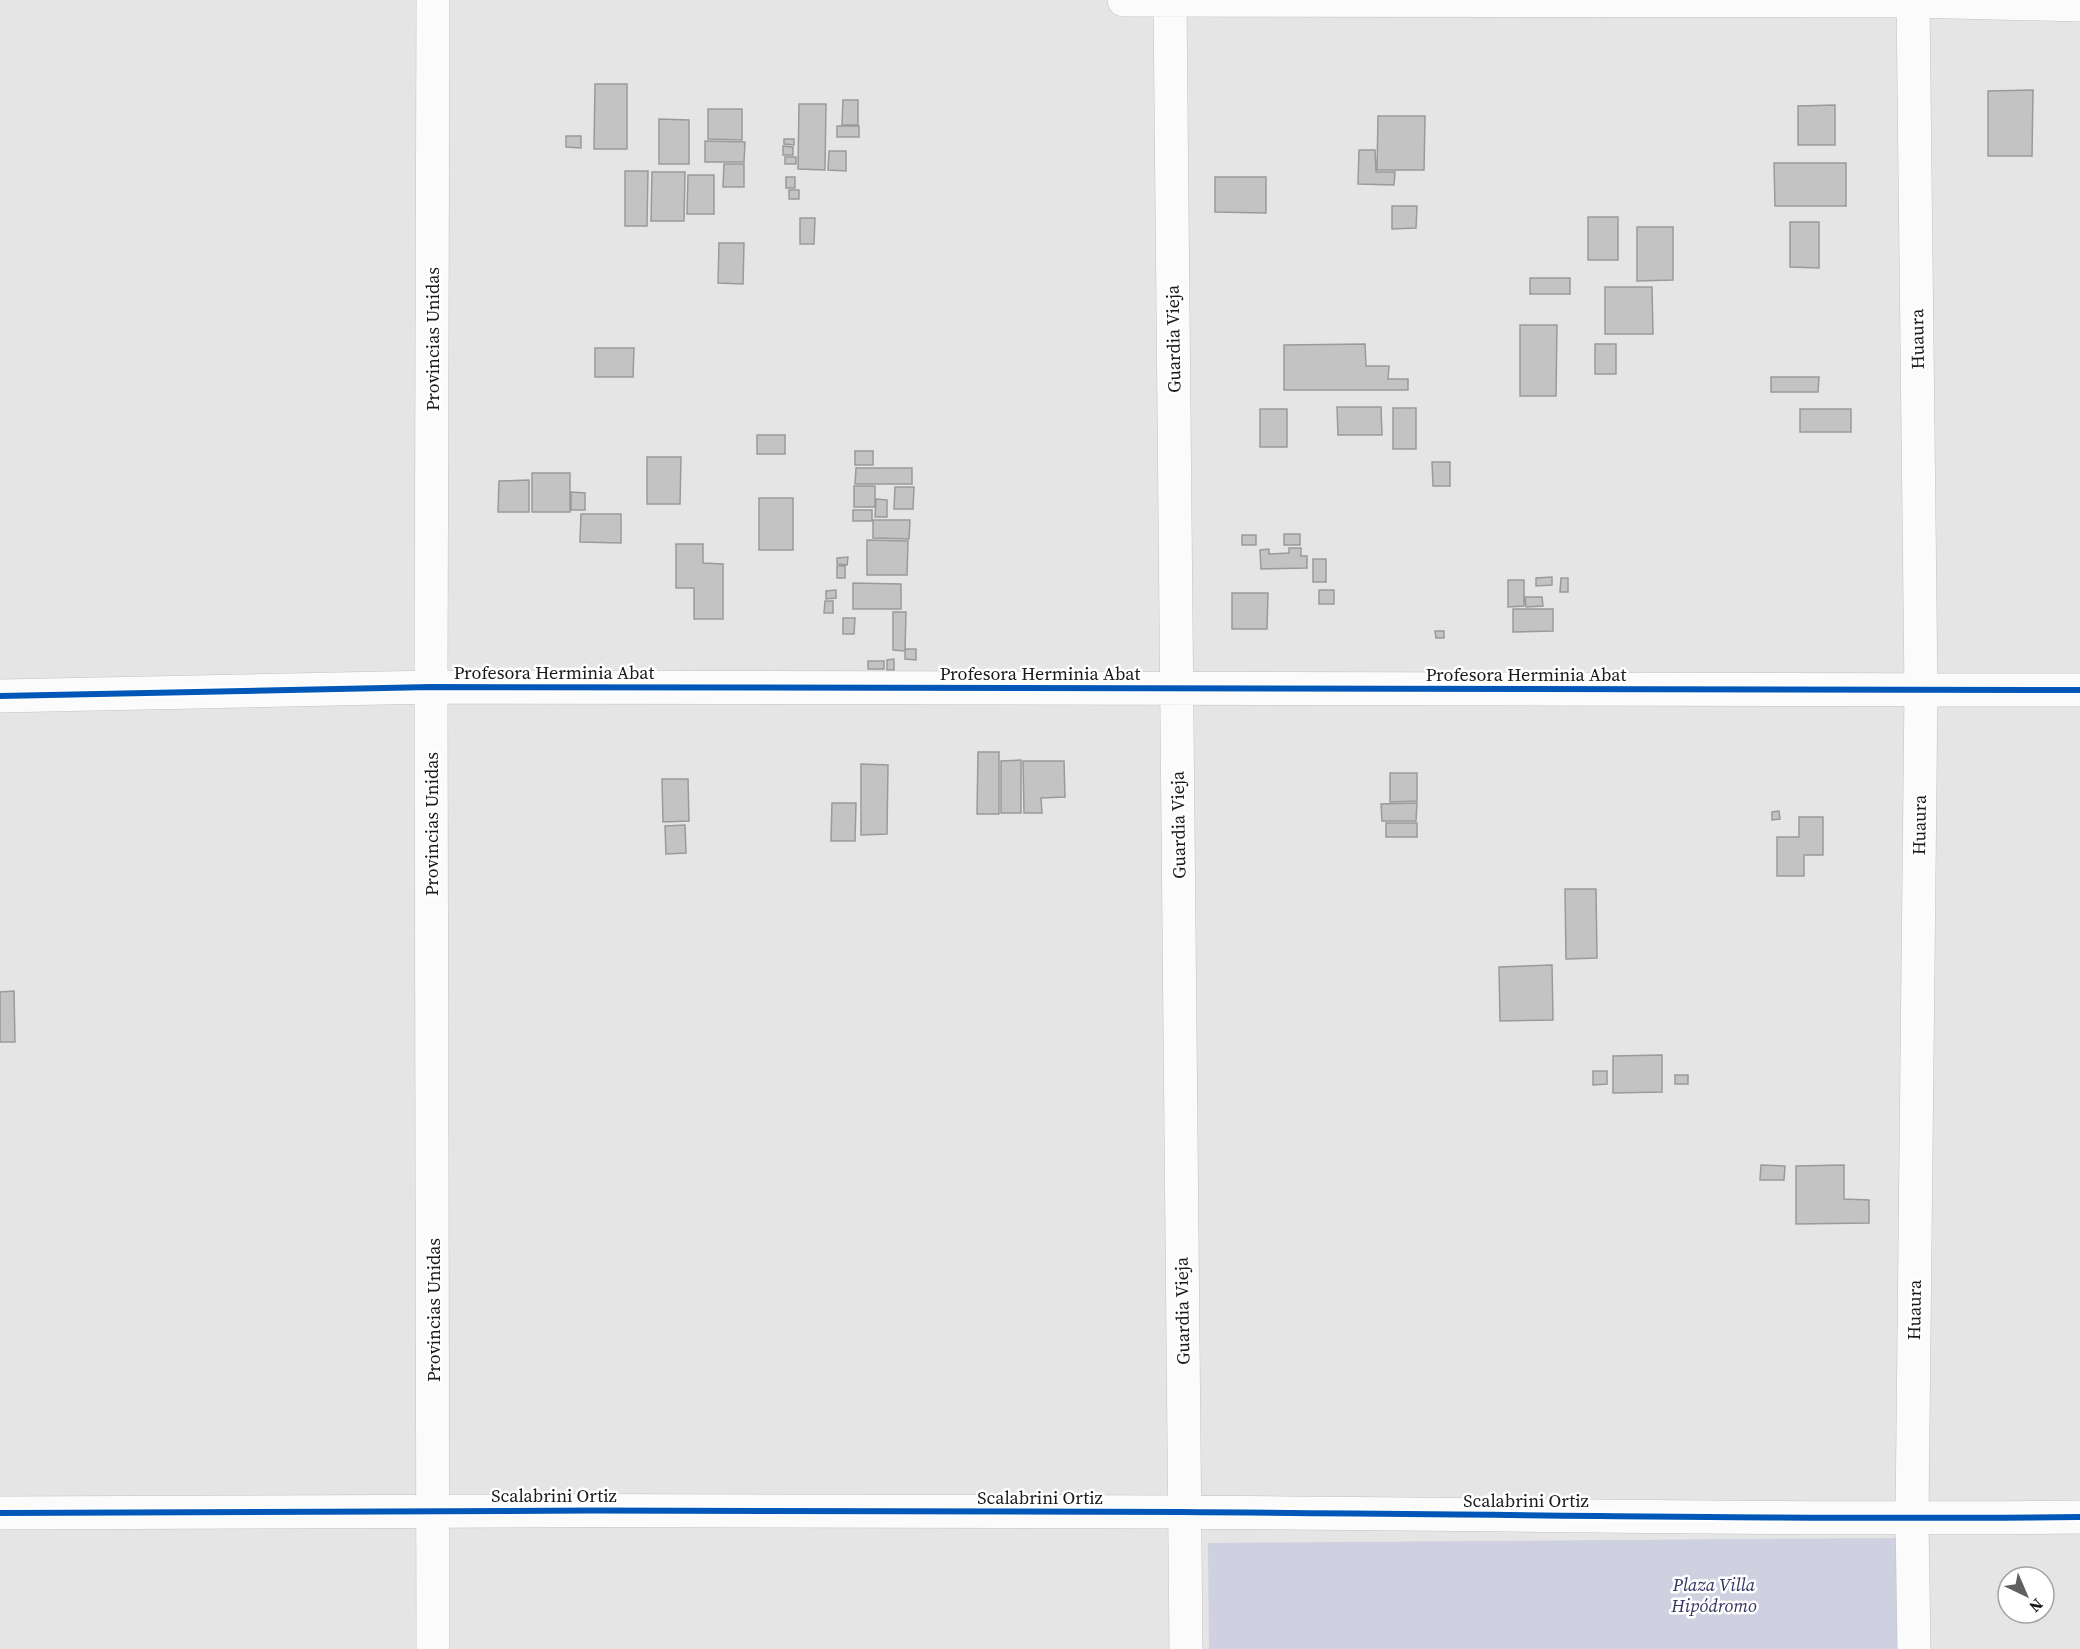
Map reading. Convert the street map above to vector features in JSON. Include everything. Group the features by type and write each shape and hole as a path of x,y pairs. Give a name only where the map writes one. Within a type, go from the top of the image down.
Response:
{"street":[{"name":"Provincias Unidas","path":"433,1649 431,687 434,0"},
{"path":"1124,0 1913,0 2080,5"},
{"name":"Huaura","path":"1913,0 1921,690 1912,1519 1914,1649"},
{"name":"Guardia Vieja","path":"1170,1 1185,1649"},
{"name":"Profesora Herminia Abat","path":"0,696 431,687 2080,690"},
{"name":"Scalabrini Ortiz","path":"0,1513 433,1509 1184,1512 1912,1519 2080,1517"}],"green space":[{"name":"Plaza Villa Hipódromo","path":"1898,1538 1898,1649 1209,1649 1208,1543"}],"building":[{"path":"595,84 627,84 627,149 594,149"},
{"path":"2033,90 2032,156 1988,156 1988,91"},
{"path":"843,100 858,100 858,125 842,125"},
{"path":"799,104 826,104 825,170 798,169"},
{"path":"1835,105 1835,145 1798,145 1798,106"},
{"path":"708,109 742,109 742,140 708,139"},
{"path":"1378,116 1425,116 1424,170 1377,170"},
{"path":"659,119 689,120 689,164 659,164"},
{"path":"837,126 859,126 859,137 837,137"},
{"path":"566,136 581,136 581,148 566,147"},
{"path":"784,139 794,139 794,145 784,144"},
{"path":"705,141 745,142 744,162 705,162"},
{"path":"783,146 793,147 793,155 783,155"},
{"path":"1359,150 1375,150 1376,172 1395,172 1394,185 1358,184"},
{"path":"829,151 846,151 846,171 828,170"},
{"path":"785,157 796,157 796,164 785,164"},
{"path":"1774,163 1846,163 1846,206 1775,206"},
{"path":"724,164 744,164 744,187 723,187"},
{"path":"625,171 648,171 647,226 625,226"},
{"path":"652,172 685,172 684,221 651,221"},
{"path":"688,175 714,175 714,214 687,214"},
{"path":"786,177 795,177 795,188 786,188"},
{"path":"1215,177 1266,177 1266,213 1215,212"},
{"path":"789,190 799,190 799,199 789,199"},
{"path":"1392,206 1417,206 1416,228 1392,229"},
{"path":"1588,217 1618,217 1618,260 1588,260"},
{"path":"800,218 815,218 814,244 800,244"},
{"path":"1790,222 1819,222 1819,268 1790,267"},
{"path":"1637,227 1673,227 1673,280 1637,281"},
{"path":"719,243 744,243 743,284 718,283"},
{"path":"1530,278 1570,278 1570,294 1530,294"},
{"path":"1605,287 1652,287 1653,334 1605,334"},
{"path":"1520,325 1557,325 1556,396 1520,396"},
{"path":"1365,344 1366,366 1389,366 1388,379 1408,379 1408,390 1284,390 1284,345"},
{"path":"1595,344 1616,344 1616,374 1595,374"},
{"path":"595,348 634,348 633,377 595,377"},
{"path":"1771,377 1819,377 1818,392 1771,392"},
{"path":"1337,407 1381,407 1382,435 1338,435"},
{"path":"1393,408 1416,408 1416,449 1393,449"},
{"path":"1260,409 1287,409 1287,447 1260,447"},
{"path":"1800,409 1851,409 1851,432 1800,432"},
{"path":"757,435 785,435 785,454 757,454"},
{"path":"855,451 873,451 873,465 855,465"},
{"path":"647,457 681,457 680,504 647,504"},
{"path":"1432,462 1450,462 1450,486 1433,486"},
{"path":"856,468 912,468 912,484 855,484"},
{"path":"532,473 570,473 570,512 532,512"},
{"path":"529,480 529,512 498,512 499,481"},
{"path":"854,486 875,486 875,507 854,507"},
{"path":"895,487 914,487 913,509 894,509"},
{"path":"571,492 585,493 585,510 571,510"},
{"path":"759,498 793,498 793,550 759,550"},
{"path":"876,499 887,500 887,517 875,517"},
{"path":"853,510 872,510 872,521 853,521"},
{"path":"581,514 621,514 621,543 580,542"},
{"path":"873,520 910,520 909,539 873,538"},
{"path":"1284,534 1300,534 1300,545 1284,545"},
{"path":"1242,535 1256,535 1256,545 1242,545"},
{"path":"867,540 908,541 907,575 867,575"},
{"path":"676,544 703,544 703,563 723,564 723,619 694,619 694,588 676,588"},
{"path":"1289,548 1301,548 1301,556 1307,556 1307,568 1261,569 1260,550 1269,549 1269,554 1289,553"},
{"path":"848,557 847,565 837,564 837,558"},
{"path":"1313,559 1326,559 1326,582 1313,582"},
{"path":"837,566 845,566 845,578 837,578"},
{"path":"1552,577 1552,585 1536,586 1536,578"},
{"path":"1561,578 1568,578 1568,592 1560,592"},
{"path":"1508,580 1524,580 1524,606 1508,607"},
{"path":"853,583 901,584 901,609 853,609"},
{"path":"836,590 836,598 826,599 826,591"},
{"path":"1319,590 1334,590 1334,604 1319,604"},
{"path":"1232,593 1268,593 1267,629 1232,629"},
{"path":"1525,597 1542,597 1543,606 1526,607"},
{"path":"825,601 833,601 833,613 824,613"},
{"path":"1513,609 1553,609 1553,631 1513,632"},
{"path":"893,612 906,612 905,651 893,650"},
{"path":"843,618 855,618 854,634 843,634"},
{"path":"1435,631 1444,631 1444,638 1436,638"},
{"path":"905,649 916,649 916,660 905,659"},
{"path":"894,659 894,670 887,670 887,660"},
{"path":"868,661 884,661 884,669 868,669"},
{"path":"978,752 999,752 999,814 977,814"},
{"path":"1021,760 1021,813 1001,813 1001,761"},
{"path":"1023,761 1064,761 1065,797 1041,798 1042,813 1024,813"},
{"path":"861,764 888,765 887,834 861,835"},
{"path":"1390,773 1417,773 1417,801 1390,802"},
{"path":"662,779 688,779 689,821 663,822"},
{"path":"832,803 856,803 855,841 831,841"},
{"path":"1417,803 1416,821 1382,821 1381,804"},
{"path":"1779,811 1780,819 1772,820 1772,812"},
{"path":"1799,817 1823,817 1823,855 1804,855 1804,876 1777,876 1777,837 1799,837"},
{"path":"1386,823 1417,823 1417,837 1386,837"},
{"path":"685,825 686,853 666,854 665,826"},
{"path":"1565,889 1596,889 1597,958 1566,959"},
{"path":"1552,965 1553,1020 1500,1021 1499,967"},
{"path":"14,991 15,1042 0,1042 0,992"},
{"path":"1662,1055 1662,1092 1613,1093 1613,1056"},
{"path":"1593,1071 1607,1071 1607,1084 1593,1085"},
{"path":"1675,1075 1688,1075 1688,1084 1675,1084"},
{"path":"1761,1165 1785,1166 1784,1180 1760,1180"},
{"path":"1844,1165 1844,1199 1869,1200 1869,1223 1796,1224 1796,1166"}],"cycle path":[{"path":"0,696 431,687 2080,690"},
{"path":"0,1513 886,1511 2080,1517"}]}
